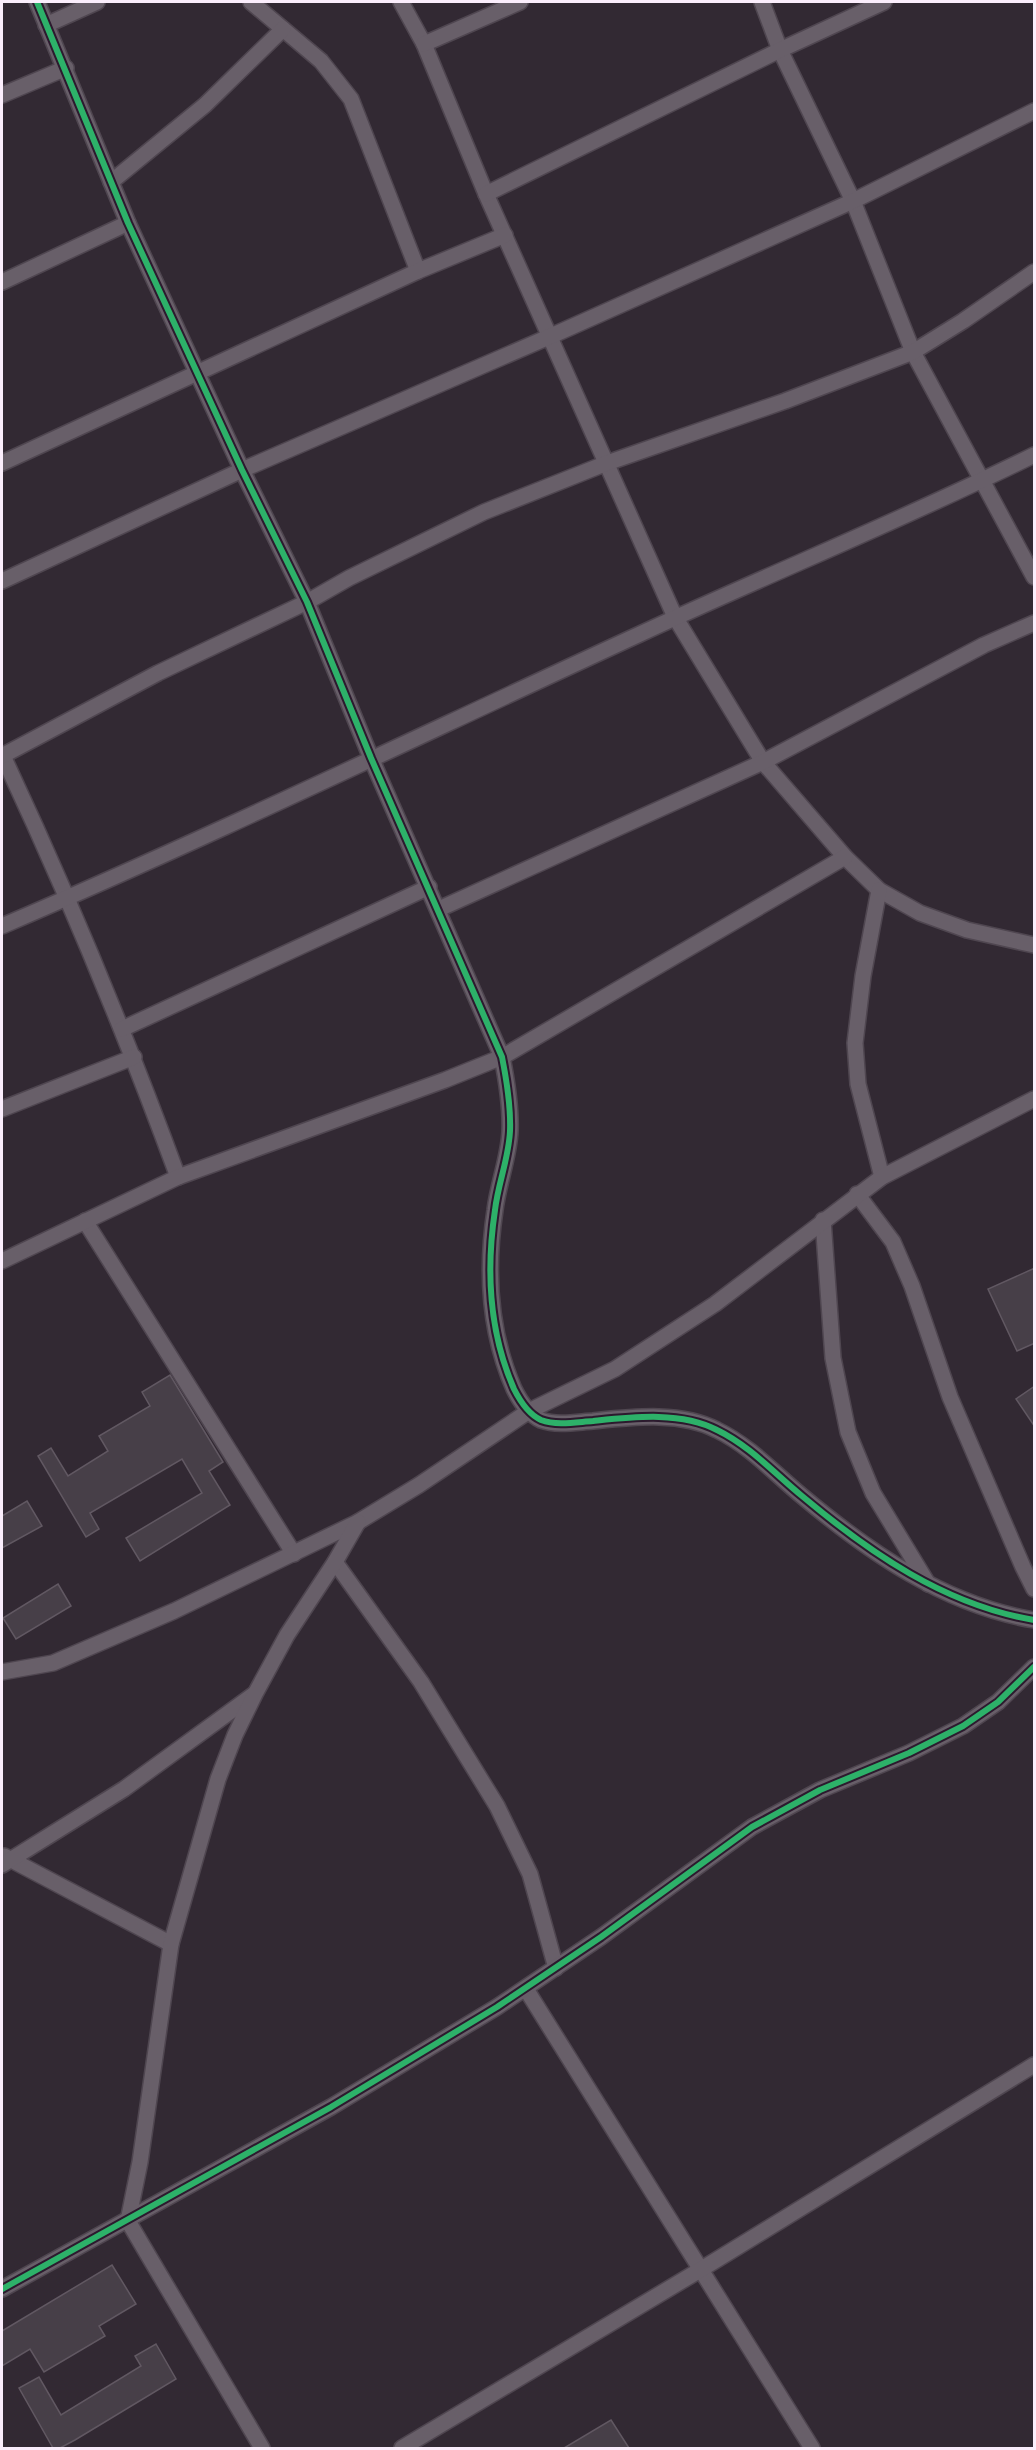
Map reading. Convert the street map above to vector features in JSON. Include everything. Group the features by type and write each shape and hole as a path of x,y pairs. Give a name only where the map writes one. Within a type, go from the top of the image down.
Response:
{"street":[{"path":"37,2 128,223 242,470 308,602 371,758 502,1057 509,1088 510,1133 495,1210 488,1277 493,1315 508,1373 521,1401 529,1412 549,1422 568,1423 654,1417 686,1419 716,1429 756,1456 849,1536 884,1560 928,1584 979,1605 1035,1620"},
{"path":"46,25 98,2"},
{"path":"251,2 321,61 351,99 418,271"},
{"path":"401,2 424,44 486,194 675,617 763,762 845,857 879,890 920,913 958,927 1035,945"},
{"path":"424,44 520,2"},
{"path":"762,2 780,50 853,201 913,352 1035,577"},
{"path":"486,194 780,50 884,2"},
{"path":"111,182 205,105 283,30"},
{"path":"2,95 66,68"},
{"path":"2,581 242,470 551,336 853,201 1035,111"},
{"path":"2,282 128,223"},
{"path":"2,463 418,271 505,235"},
{"path":"178,1177 134,1057 68,897 2,755 158,673 308,602 349,578 484,512 606,463 794,398 913,352 1035,272"},
{"path":"2,926 675,617 1035,455"},
{"path":"439,909 763,762 984,645 1035,623"},
{"path":"2,1261 178,1177 446,1080 502,1057 845,857"},
{"path":"122,1029 429,887"},
{"path":"879,890 863,976 855,1043 858,1084 882,1177"},
{"path":"2,1109 134,1057"},
{"path":"2,1672 53,1663 174,1611 358,1522 419,1485 529,1412 615,1369 715,1304 882,1177 1035,1098"},
{"path":"857,1194 893,1242 912,1286 950,1397 1023,1567 1035,1589"},
{"path":"823,1220 833,1358 848,1432 873,1493 928,1584"},
{"path":"85,1221 294,1554"},
{"path":"262,2448 128,2221 140,2162 171,1944 218,1779 235,1735 287,1635 335,1562 358,1522"},
{"path":"335,1562 421,1682 497,1806 530,1874 556,1968"},
{"path":"2,2289 331,2107 526,1989 752,1827 820,1790 909,1753 963,1726 999,1702 1035,1667"},
{"path":"4,1859 124,1789 255,1694"},
{"path":"4,1859 171,1944"},
{"path":"526,1989 812,2448"},
{"path":"402,2448 700,2270 1035,2065"}],"building":[{"path":"1035,1268 1035,1343 1017,1351 988,1289"},
{"path":"170,1375 223,1462 209,1471 230,1505 140,1561 126,1538 202,1493 182,1459 90,1513 99,1529 86,1537 38,1456 51,1448 68,1476 108,1451 99,1436 150,1406 142,1392"},
{"path":"1035,1386 1035,1427 1016,1399"},
{"path":"27,1501 42,1526 2,1548 2,1516"},
{"path":"58,1584 71,1606 16,1639 3,1618"},
{"path":"112,2265 136,2304 99,2326 105,2336 44,2372 30,2349 2,2366 2,2331"},
{"path":"156,2344 176,2379 75,2440 60,2448 53,2448 19,2388 39,2377 61,2415 141,2366 135,2356"},
{"path":"611,2420 629,2448 564,2448"}],"cycle path":[{"path":"37,2 128,223 242,470 307,602 371,758 502,1057 510,1112 510,1131 495,1210 490,1278 499,1345 519,1398 532,1414 547,1422 567,1423 656,1417 688,1420 717,1430 751,1452 854,1537 910,1574 970,1602 1001,1613 1034,1620"},
{"path":"2,2289 331,2107 497,2007 601,1937 752,1827 820,1790 909,1753 963,1726 998,1702 1034,1667"}]}
